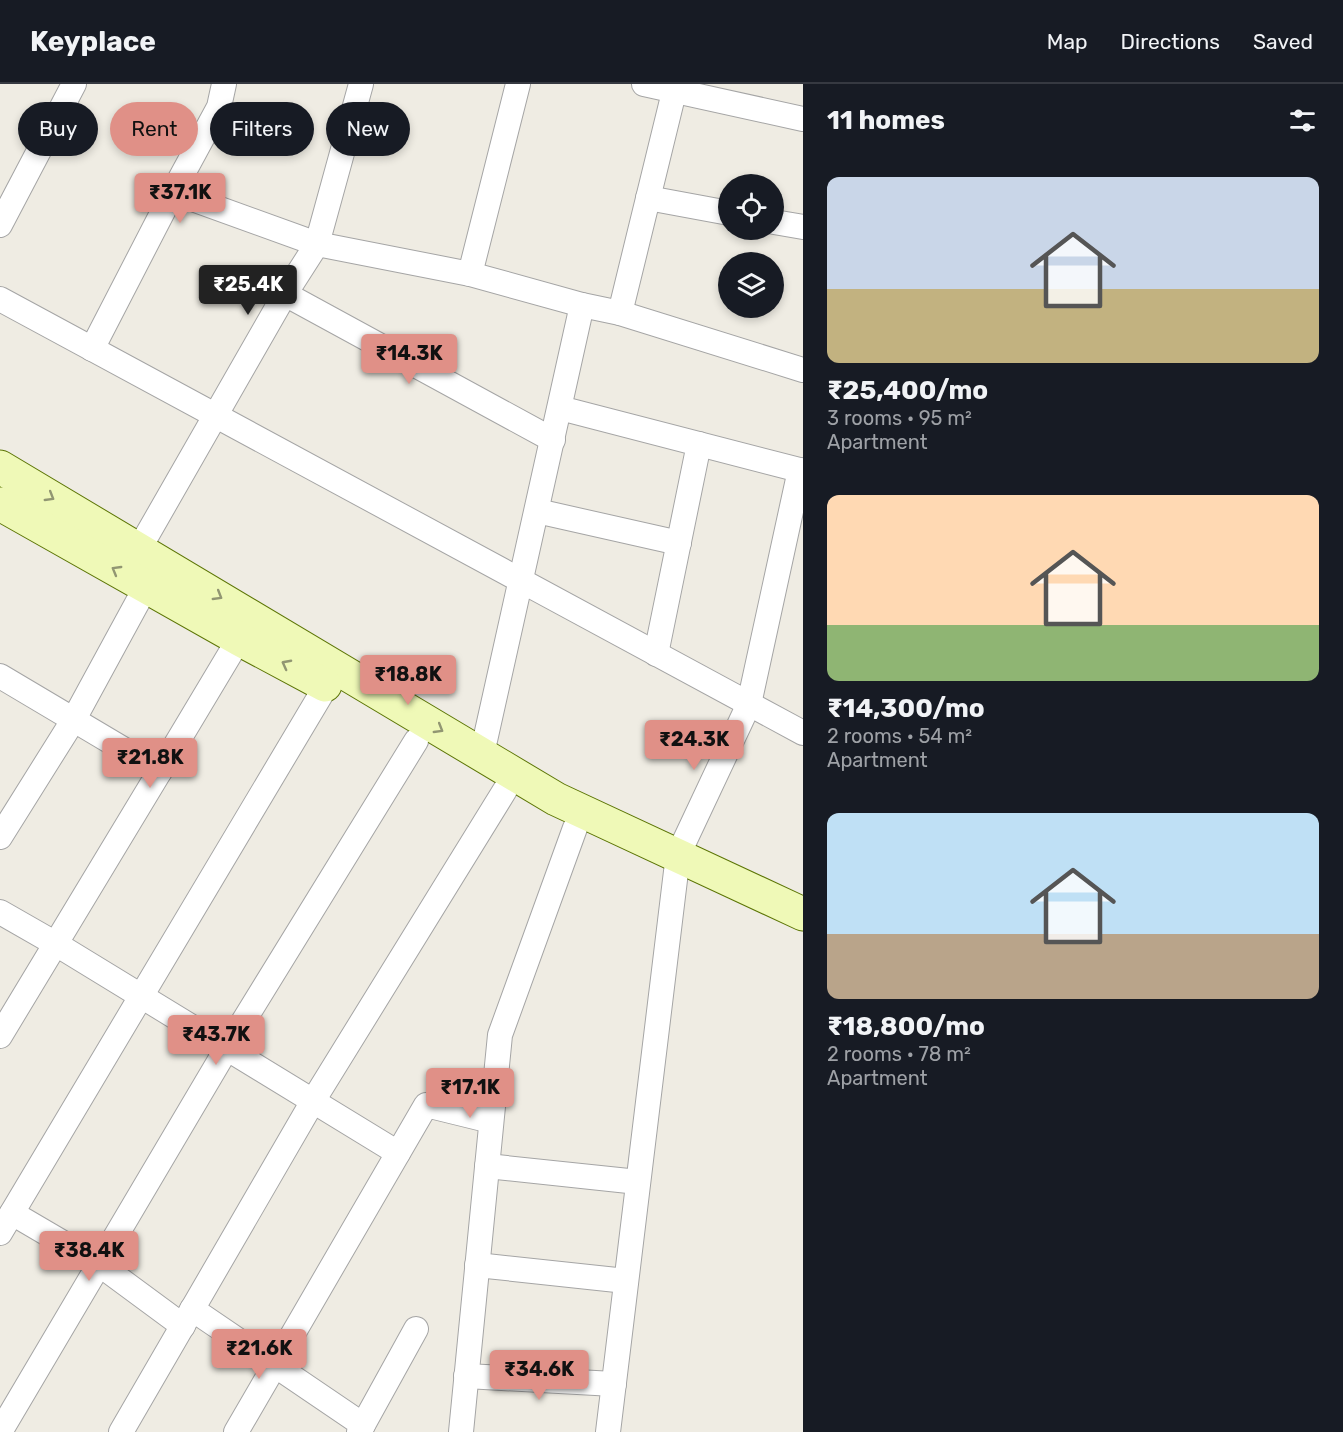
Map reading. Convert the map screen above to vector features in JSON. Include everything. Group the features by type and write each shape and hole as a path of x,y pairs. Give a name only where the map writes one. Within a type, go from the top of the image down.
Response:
{"street":[{"path":"0,225 74,84"},
{"path":"92,349 219,106 224,84"},
{"path":"0,837 74,719 148,566 215,416 285,294 317,244 361,84"},
{"path":"470,274 518,84"},
{"path":"644,84 675,88 803,119"},
{"path":"620,313 675,88"},
{"path":"173,192 317,244 470,274 582,305 620,313 803,370"},
{"path":"648,198 718,211"},
{"path":"784,224 803,227"},
{"path":"285,294 553,440"},
{"path":"0,299 803,733"},
{"path":"482,754 582,305"},
{"path":"560,408 801,471 749,704 676,864 608,1432"},
{"path":"656,654 699,444"},
{"path":"0,466 148,566 332,677 482,754 556,799 803,934"},
{"path":"0,504 148,566 240,639 332,677 416,741 575,828 676,864 803,914"},
{"path":"537,511 679,543"},
{"path":"0,1036 240,639"},
{"path":"0,676 160,771"},
{"path":"332,677 6,1223 99,1264 187,1318 275,1365 361,1428 416,1329"},
{"path":"0,1432 227,1048 416,741"},
{"path":"122,1432 313,1101 505,790"},
{"path":"461,1432 500,1035 575,828"},
{"path":"0,912 399,1153"},
{"path":"236,1432 426,1106 491,1121"},
{"path":"487,1166 638,1182"},
{"path":"477,1265 626,1281"},
{"path":"466,1376 614,1384"}]}
